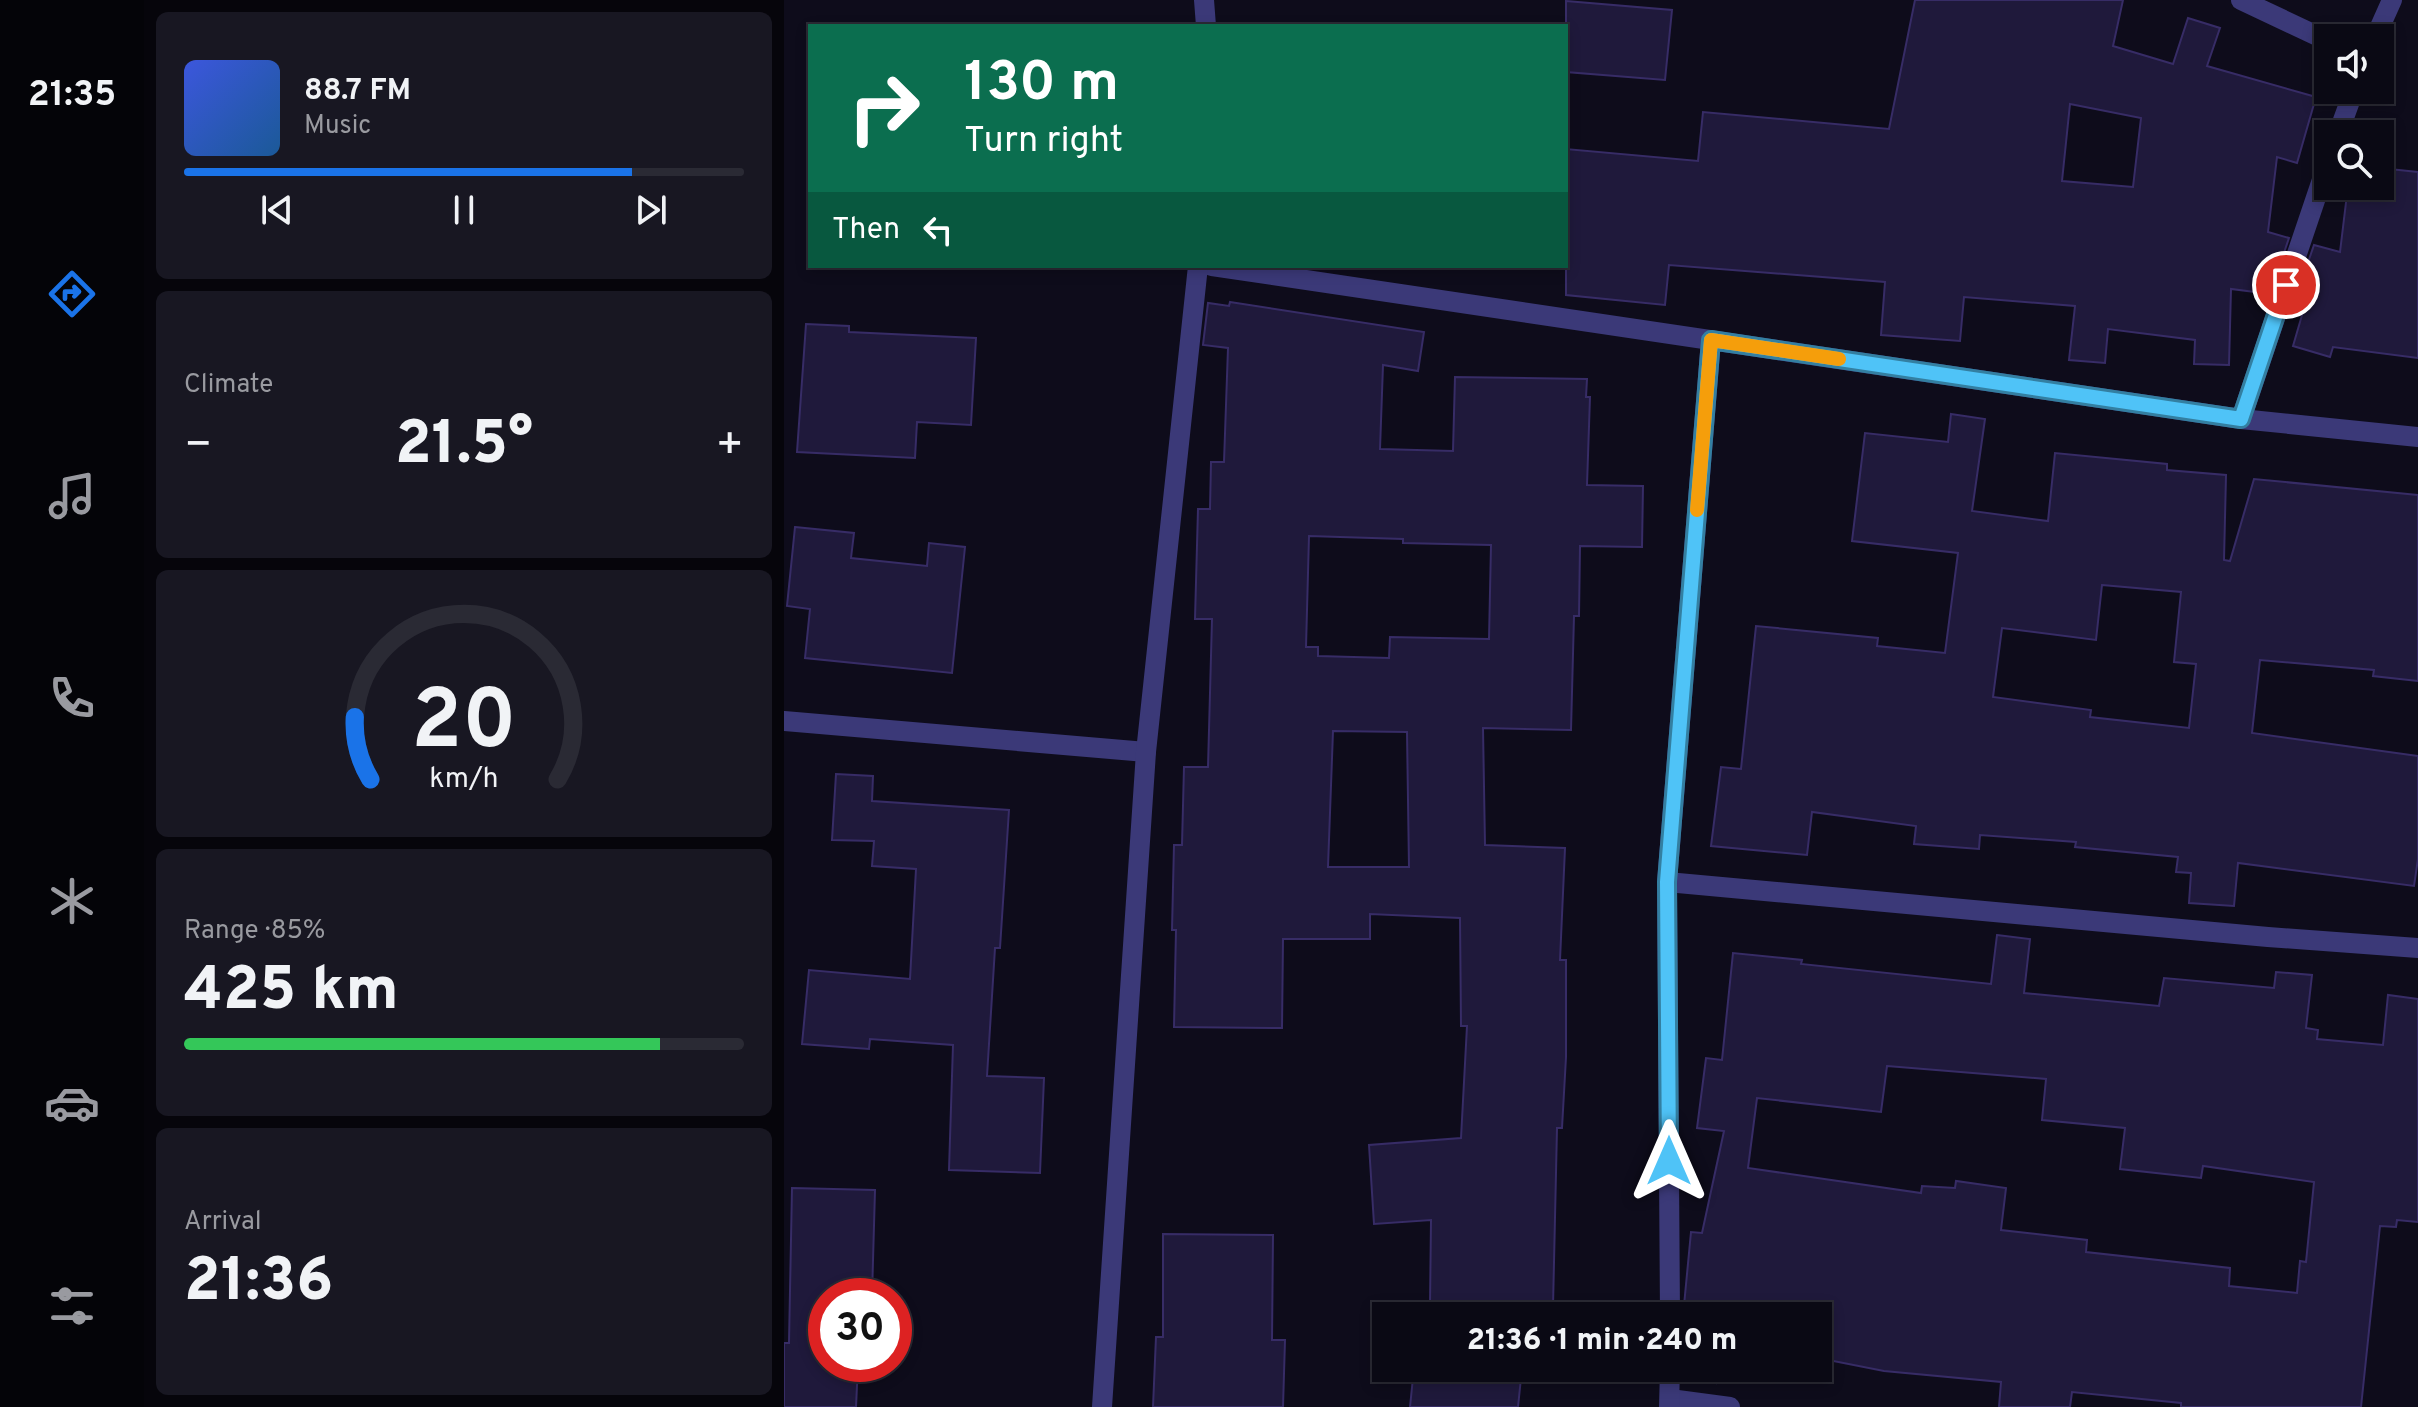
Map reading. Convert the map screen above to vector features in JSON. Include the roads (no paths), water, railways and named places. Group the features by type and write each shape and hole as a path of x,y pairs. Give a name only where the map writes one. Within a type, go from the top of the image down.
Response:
{"street":[{"path":"1204,0 1206,24"},
{"path":"2241,0 2314,34"},
{"path":"2381,24 2392,0"},
{"path":"2241,419 2315,200"},
{"path":"1102,1407 1146,752 1198,268"},
{"path":"1225,268 2241,419 2418,437"},
{"path":"1670,1302 1667,882 1711,340"},
{"path":"784,721 1146,752"},
{"path":"1667,882 2418,948"},
{"path":"1670,1382 1670,1403 1730,1407"}]}
